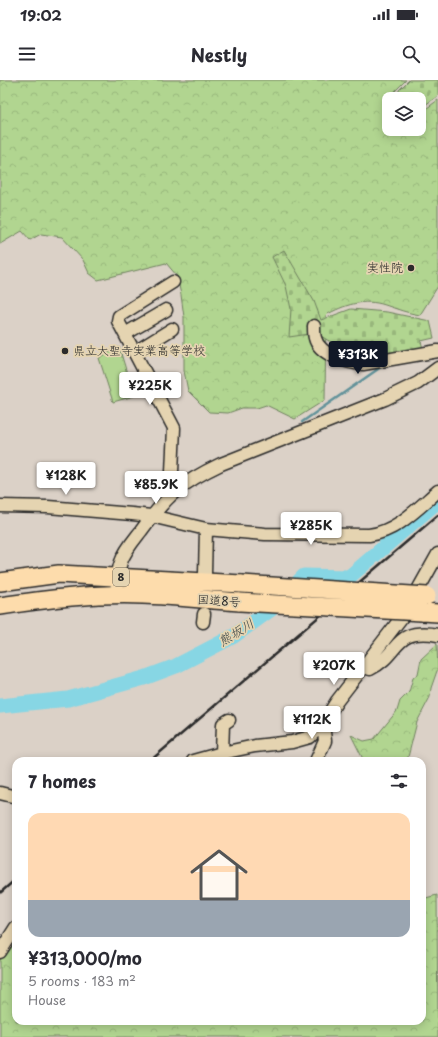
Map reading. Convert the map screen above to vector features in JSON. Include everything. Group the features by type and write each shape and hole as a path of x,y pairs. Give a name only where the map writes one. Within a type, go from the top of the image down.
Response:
{"highway":[{"name":"国道8号","path":"0,582 59,574 242,584 433,597"},
{"name":"国道8号","path":"0,606 50,598 142,595 430,613"}],"street":[{"path":"171,494 174,428 118,320 119,316 173,282"},
{"path":"126,334 166,310"},
{"path":"314,326 315,340 335,358 350,363 363,364 438,351"},
{"path":"135,352 172,329"},
{"path":"116,595 121,561 151,516 171,494 199,475 221,464 386,399 418,383 438,368"},
{"path":"0,506 48,507 151,516 206,529 265,534 378,534 395,527 438,491"},
{"path":"205,574 206,529"},
{"path":"230,720 222,724 220,757 255,746 292,742 310,737 405,614 437,558"},
{"path":"364,668 370,669 376,666 404,638 413,634 425,633 438,635"},
{"path":"318,757 324,741 323,722"},
{"path":"0,793 12,796"},
{"path":"0,952 12,933"}],"green space":[{"path":"0,80 406,80 395,92 382,92 382,136 426,136 426,109 438,100 438,286 420,315 377,303 362,302 340,308 326,315 325,400 295,419 266,405 257,408 242,408 228,413 209,412 188,391 184,371 184,317 181,295 177,276 166,263 98,280 89,273 83,260 62,237 41,234 30,240 22,231 0,244"},
{"path":"409,80 438,80 438,96 426,104 426,92 399,92 399,90"},
{"path":"284,250 314,301 321,320 351,309 387,312 430,321 434,338 421,341 423,349 360,360 316,333 289,337 291,309 286,286 272,257"},
{"path":"119,347 134,396 113,402 99,358"},
{"path":"437,644 438,668 431,688 430,697 417,722 408,757 362,757 351,735 364,741 374,739 397,711 400,701 409,692 413,678 418,674 421,659"},
{"path":"437,895 438,1037 0,1037 0,957 12,940 12,1025 426,1025 426,898"}],"waterway":[{"path":"302,422 381,367 388,366"},
{"name":"熊坂川","path":"0,706 68,699 144,678 176,666 234,636 273,608 304,576 349,577 438,501"}],"railway":[{"path":"155,757 438,515"},
{"path":"0,893 12,882"}],"place":[{"name":"実性院","path":"411,268"},
{"name":"県立大聖寺実業高等学校","path":"65,351"}]}
